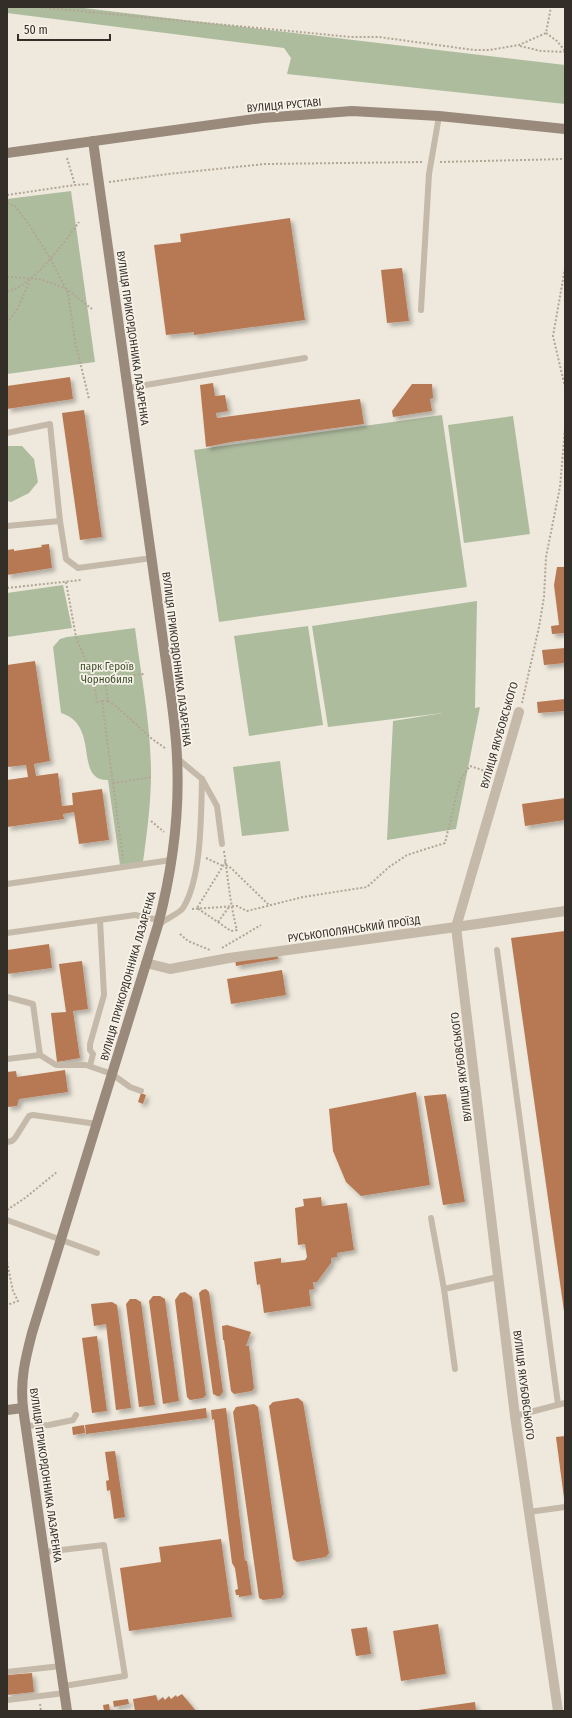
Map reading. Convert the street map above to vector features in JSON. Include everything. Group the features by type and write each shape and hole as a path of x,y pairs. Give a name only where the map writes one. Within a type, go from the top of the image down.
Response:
{"street":[{"name":"ВУЛИЦЯ РУСТАВІ","path":"7,153 262,118 352,111 439,116 565,129"},
{"name":"ВУЛИЦЯ ПРИКОРДОННИКА ЛАЗАРЕНКА","path":"67,1711 21,1395 22,1372 32,1333 158,922 171,860 176,817 178,758 152,558 93,141"},
{"name":"ВУЛИЦЯ ЯКУБОВСЬКОГО","path":"519,712 456,927 515,1416 558,1711"},
{"name":"РУСЬКОПОЛЯНСЬКИЙ ПРОЇЗД","path":"146,963 170,969 229,958 565,911"},
{"path":"7,1410 23,1408"}],"lane":[{"path":"421,310 429,174 439,116"},
{"path":"128,388 306,358"},
{"path":"7,433 50,424 60,521 66,559 78,568 152,558"},
{"path":"7,526 60,521"},
{"path":"178,758 202,779 217,806 222,844"},
{"path":"7,933 140,915 158,922 183,909 193,888 198,855 202,779"},
{"path":"7,884 171,860"},
{"path":"90,1066 93,1054 90,1050 90,1044 104,995 100,920"},
{"path":"497,950 558,1404"},
{"path":"7,997 33,1004 40,1054"},
{"path":"7,1059 40,1054 56,1065 81,1064 112,1074 130,1087 141,1091"},
{"path":"7,1142 12,1141 15,1138 29,1116 33,1115 97,1124"},
{"path":"431,1218 444,1289 455,1369"},
{"path":"7,1220 97,1254"},
{"path":"444,1289 498,1277"},
{"path":"515,1416 565,1403"},
{"path":"26,1426 49,1425 73,1420 76,1414"},
{"path":"529,1512 565,1507"},
{"path":"7,1700 64,1690 125,1676 104,1545 44,1552"},
{"path":"7,1672 61,1666"}],"path":[{"path":"37,7 350,37 379,37 474,50 489,50 519,45 546,33"},
{"path":"546,33 552,7"},
{"path":"546,33 557,41 565,51"},
{"path":"519,45 541,51 565,51"},
{"path":"67,158 75,184"},
{"path":"108,183 168,174 265,164 565,159"},
{"path":"7,196 75,184 91,184"},
{"path":"7,203 14,206 30,226 50,258 66,288 75,341 89,399"},
{"path":"7,290 13,290 30,279 62,247 79,222"},
{"path":"565,268 553,336 565,387"},
{"path":"7,277 40,279 66,288 92,309"},
{"path":"7,323 18,308 30,279"},
{"name":"ВУЛИЦЯ ЯКУБОВСЬКОГО","path":"519,712 526,688 544,597 546,557 560,487 565,428"},
{"path":"7,588 81,580"},
{"path":"66,582 76,637 94,681 97,702 108,701 117,707 152,739 178,758"},
{"path":"94,681 144,674"},
{"path":"105,679 108,701"},
{"path":"102,701 124,866"},
{"path":"183,909 237,906 247,911 303,897 367,887 389,867 407,855 445,843 460,780 470,766 500,776"},
{"path":"113,783 152,777"},
{"path":"151,821 166,834"},
{"path":"197,908 231,931 236,930 230,907 226,861 222,844"},
{"path":"197,908 226,861"},
{"path":"226,865 231,868 269,906"},
{"path":"218,922 230,907"},
{"path":"180,934 188,941 229,958"},
{"path":"7,1210 25,1198 57,1172"},
{"path":"7,1262 13,1291 18,1301 7,1305"}],"green space":[{"path":"7,7 75,7 565,65 565,104 287,74 291,58 284,48 7,13"},
{"path":"71,191 95,362 7,374 7,199"},
{"path":"442,415 467,587 219,622 194,450"},
{"path":"513,416 530,534 464,543 448,425"},
{"path":"7,446 22,446 34,459 38,482 29,493 11,502 7,501"},
{"path":"63,585 72,628 7,637 7,593"},
{"path":"477,601 475,708 480,707 456,829 387,840 393,721 443,713 328,727 312,626"},
{"path":"308,626 323,725 249,736 234,636"},
{"name":"парк Героїв Чорнобиля","path":"135,628 151,756 150,796 143,862 120,865 108,780 98,778 92,772 80,729 73,719 61,713 53,647 60,639 67,637"},
{"path":"280,761 289,831 242,836 233,767"}],"building":[{"path":"290,218 305,320 194,335 194,332 166,335 154,245 181,242 180,234"},
{"path":"402,268 409,321 387,323 381,270"},
{"path":"70,377 73,399 7,409 7,386"},
{"path":"213,383 215,396 225,395 228,411 216,413 217,418 360,399 364,424 231,442 206,447 200,385"},
{"path":"412,384 432,384 433,398 430,399 432,411 393,417 392,411"},
{"path":"84,410 102,537 80,540 62,413"},
{"path":"49,544 52,568 7,575 7,550 14,549 14,551 42,547 41,545"},
{"path":"557,567 564,567 565,633 552,634 551,626 559,625 554,585"},
{"path":"565,648 565,663 544,665 542,650"},
{"path":"35,661 50,761 34,764 36,776 58,773 62,806 73,805 72,793 102,789 109,840 79,844 74,812 63,814 64,819 7,827 7,780 28,777 26,765 7,767 7,665"},
{"path":"565,699 565,711 538,713 537,702"},
{"path":"565,798 565,820 525,826 522,804"},
{"path":"565,931 565,1311 564,1311 511,938"},
{"path":"49,944 52,968 7,974 7,950"},
{"path":"277,952 278,959 236,966 235,959"},
{"path":"82,961 88,1009 73,1011 80,1058 57,1062 51,1013 66,1012 59,964"},
{"path":"282,970 286,995 231,1004 227,979"},
{"path":"65,1070 68,1092 19,1099 17,1106 7,1107 7,1072 16,1071 17,1077"},
{"path":"416,1092 430,1185 361,1196 346,1182 333,1151 329,1109"},
{"path":"141,1093 146,1095 143,1104 138,1102"},
{"path":"446,1094 465,1202 443,1205 424,1096"},
{"path":"321,1197 322,1206 347,1203 354,1250 337,1253 337,1257 331,1258 331,1263 317,1282 313,1282 314,1289 309,1290 311,1306 264,1313 260,1284 257,1285 254,1262 281,1258 281,1263 305,1260 307,1257 305,1244 298,1245 295,1208 304,1206 303,1199"},
{"path":"206,1289 209,1292 223,1392 220,1396 213,1394 199,1293"},
{"path":"185,1292 192,1297 206,1395 203,1398 190,1400 187,1397 175,1300 180,1293"},
{"path":"153,1296 160,1296 165,1299 179,1401 163,1404 149,1301"},
{"path":"130,1299 136,1299 141,1302 155,1405 139,1407 126,1304"},
{"path":"112,1302 117,1305 131,1408 116,1410 106,1324 94,1326 91,1304"},
{"path":"227,1325 251,1332 246,1346 249,1346 254,1388 252,1391 234,1394 231,1391 222,1326"},
{"path":"97,1336 107,1411 92,1413 82,1338"},
{"path":"298,1398 303,1402 329,1553 326,1557 297,1562 293,1559 269,1406 273,1402"},
{"path":"254,1404 258,1407 284,1594 281,1598 263,1600 259,1598 233,1412 236,1407"},
{"path":"206,1408 207,1418 86,1434 85,1425"},
{"path":"226,1408 245,1561 247,1561 252,1595 239,1597 239,1595 236,1595 235,1590 238,1589 235,1568 232,1563 214,1419 212,1420 211,1410"},
{"path":"84,1425 85,1433 73,1435 72,1427"},
{"path":"565,1436 565,1498 564,1498 556,1437"},
{"path":"115,1451 125,1517 114,1519 110,1490 107,1491 106,1481 109,1480 105,1452"},
{"path":"221,1539 232,1617 129,1631 120,1568 161,1562 159,1547"},
{"path":"438,1624 446,1674 401,1681 393,1631"},
{"path":"367,1627 371,1654 356,1656 351,1629"},
{"path":"32,1673 34,1692 7,1695 7,1675"},
{"path":"182,1694 196,1711 135,1711 133,1699 156,1695 158,1701 163,1697 165,1700 169,1696 171,1699 176,1695 177,1697"},
{"path":"128,1699 129,1704 114,1707 113,1701"},
{"path":"475,1702 476,1711 418,1711 418,1710"},
{"path":"109,1704 110,1711 104,1711 103,1705"}]}
